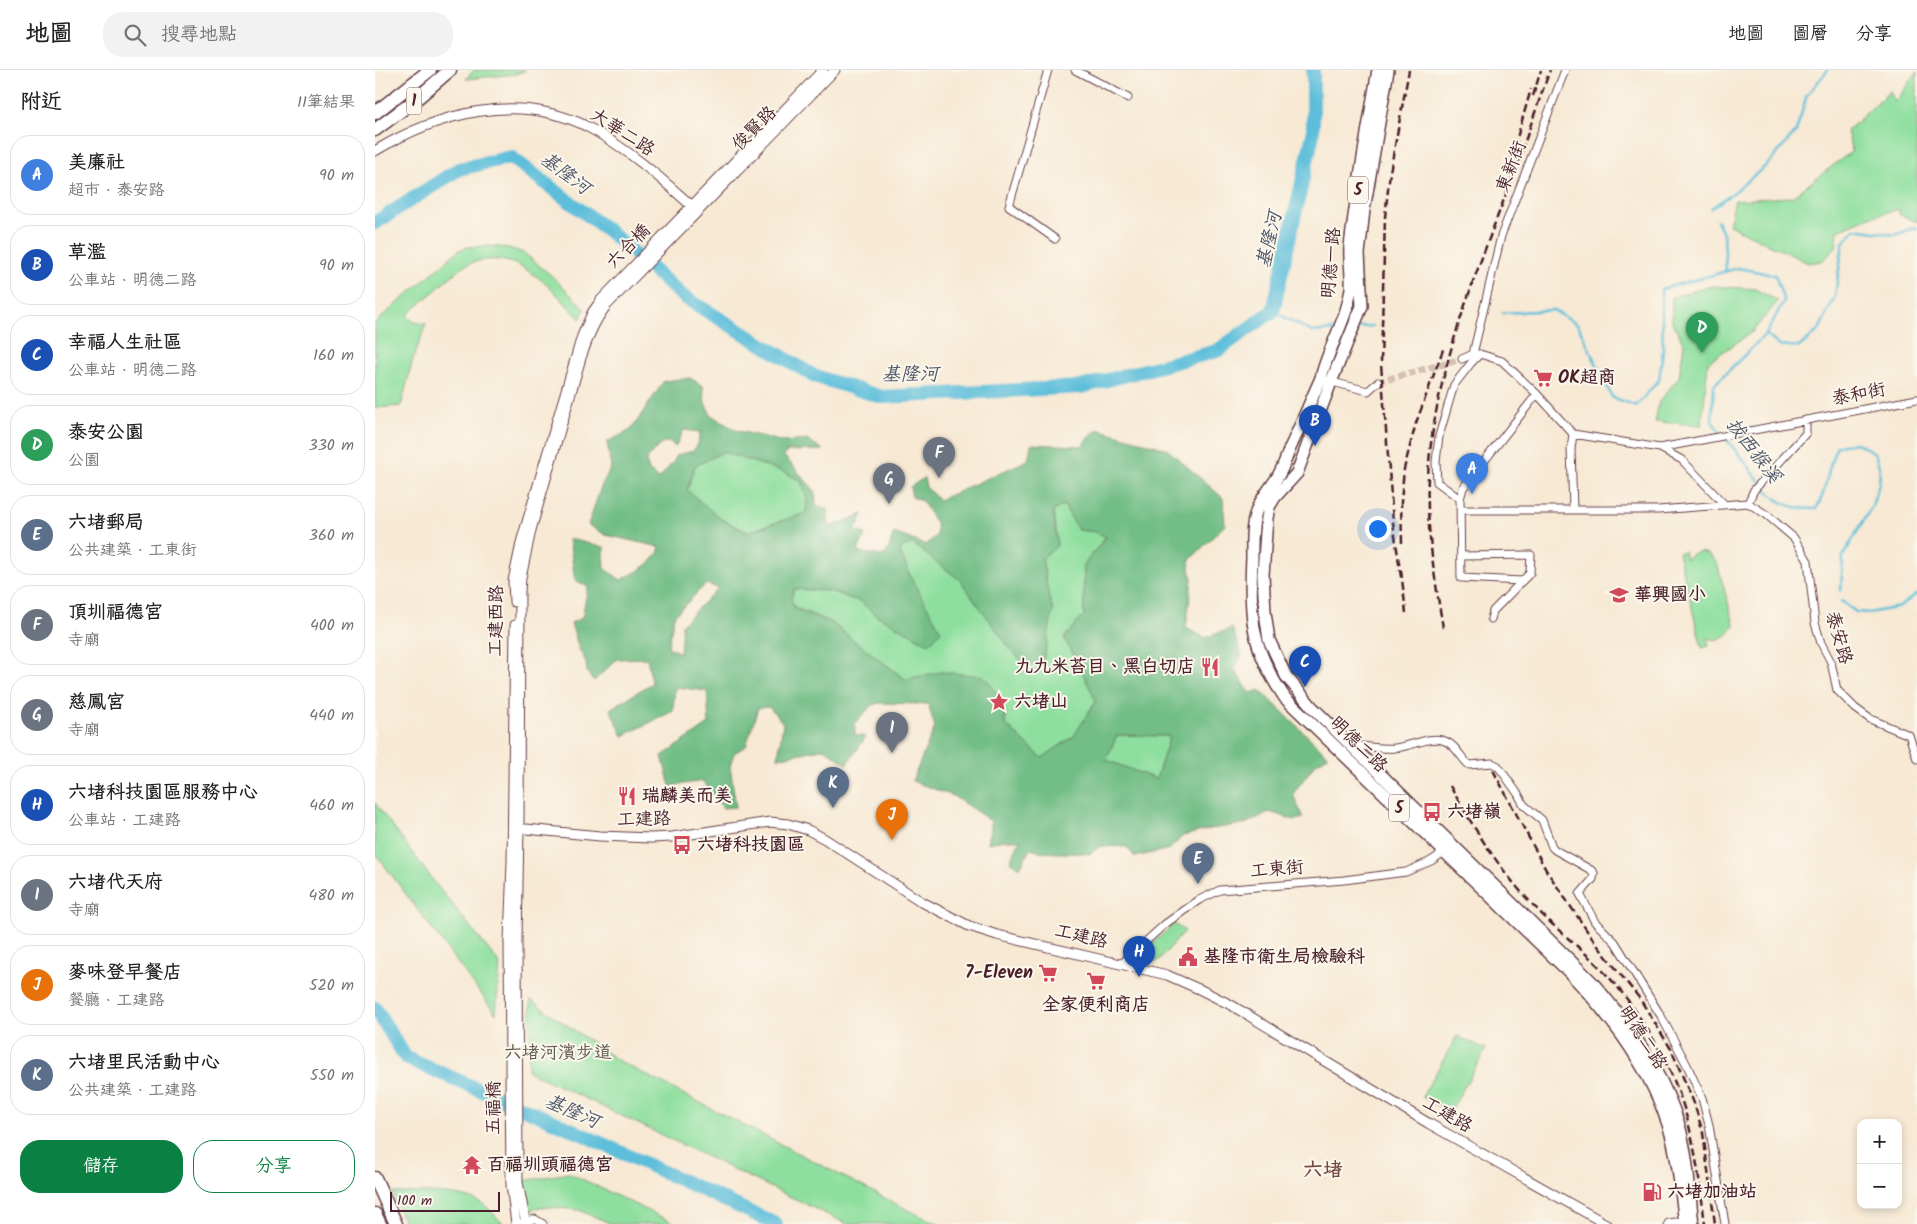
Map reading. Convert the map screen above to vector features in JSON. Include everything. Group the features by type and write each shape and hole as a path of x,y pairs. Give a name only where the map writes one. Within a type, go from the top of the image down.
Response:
{"highway":[{"name":"1","path":"375,112 429,70"},
{"name":"1","path":"375,130 414,101 450,70"},
{"path":"375,1178 397,1224"},
{"path":"375,1214 380,1224"}],"main road":[{"name":"明德一路","path":"1325,363 1345,311 1351,288 1350,250 1355,205 1377,70"},
{"name":"明德一路","path":"1340,363 1362,306 1359,254 1388,70"},
{"name":"明德二路","path":"1325,363 1326,380"},
{"name":"明德二路","path":"1340,363 1326,380 1278,476 1256,512 1253,526 1251,582 1253,621 1261,658 1271,678 1285,698 1592,982 1621,1017 1657,1075 1678,1121 1687,1170 1689,1223"}],"street":[{"name":"俊賢路","path":"742,159 823,70"},
{"name":"俊賢路","path":"694,208 835,70"},
{"path":"1048,70 1009,206 1055,239"},
{"path":"1075,70 1128,98"},
{"name":"東新街","path":"1476,354 1501,236 1565,70"},
{"name":"大華二路","path":"375,151 419,127 465,113 503,109 521,110 566,118 597,132 629,152 694,208"},
{"name":"六合橋","path":"595,315 607,305 694,208"},
{"name":"工建西路","path":"513,941 521,578 531,530 595,315"},
{"path":"1462,359 1476,354 1503,361 1537,394 1573,434 1661,448 1682,460 1724,504"},
{"path":"1460,499 1437,482 1436,462 1439,436 1454,385 1476,354"},
{"path":"1326,380 1368,391 1378,382"},
{"path":"1522,581 1461,578 1460,499 1463,488 1537,394"},
{"name":"泰和街","path":"1661,448 1917,399"},
{"path":"1461,510 1657,510 1748,503 1754,490 1806,433 1806,420"},
{"path":"1573,434 1571,449 1573,509"},
{"name":"泰安路","path":"1748,503 1767,515 1794,538 1808,561 1815,623 1821,643 1831,662 1837,690 1855,708 1870,718 1909,735 1917,760"},
{"path":"1461,556 1531,555 1530,573 1493,611 1491,619"},
{"path":"1361,746 1395,748 1432,740 1443,740 1459,751 1462,759 1469,765 1492,763 1498,766 1519,794 1524,805 1542,820 1551,847 1594,873 1593,879 1580,894 1581,899 1595,922 1615,942 1661,1016 1702,1098 1709,1125 1725,1224"},
{"name":"工建路","path":"516,828 600,836 651,838 672,837 771,822 788,824 808,830 922,902 969,926 1180,980 1231,1005 1427,1123 1607,1224"},
{"name":"工東街","path":"1122,964 1165,924 1199,900 1220,890 1344,880 1406,872 1431,861 1449,848"},
{"name":"五福橋","path":"513,941 514,1183 521,1223"},
{"path":"521,1223 535,1219 543,1224"},
{"path":"1669,1224 1689,1223"}],"green space":[{"path":"474,70 526,70 516,74 466,79"},
{"path":"1917,72 1917,222 1899,214 1899,209 1870,217 1838,230 1836,248 1822,261 1808,263 1729,225 1735,200 1792,197 1852,151 1847,131 1890,91 1895,102"},
{"path":"490,246 509,248 524,253 552,276 585,309 580,319 542,281 529,271 515,264 499,260 482,261 463,266 407,315 414,322 426,324 413,359 401,406 375,408 375,323 459,250 468,247"},
{"path":"1712,286 1755,289 1778,301 1752,332 1708,362 1702,425 1655,422 1659,402 1679,377 1684,344 1672,322 1672,297"},
{"path":"690,378 703,386 705,403 711,415 735,430 784,442 808,440 823,450 787,451 784,456 815,491 816,505 828,509 829,527 863,514 855,531 866,534 857,552 881,556 887,553 894,533 926,545 937,535 936,523 922,501 912,497 910,487 924,478 926,487 939,500 1028,460 1031,444 1082,446 1097,429 1167,449 1223,498 1225,525 1189,561 1192,580 1186,628 1205,638 1232,628 1242,655 1234,669 1250,693 1260,690 1328,756 1315,764 1293,794 1303,818 1295,820 1269,812 1245,824 1210,829 1183,836 1170,849 1135,857 1127,847 1100,846 1090,854 1052,853 1030,849 1020,868 1010,861 1020,840 988,843 991,821 953,796 912,781 935,727 928,704 878,703 871,706 855,723 855,735 866,737 847,764 826,750 821,749 778,758 783,723 769,707 758,708 746,746 734,753 730,766 736,807 723,808 703,781 670,786 662,756 709,724 707,691 675,687 673,711 623,736 610,709 652,683 647,658 617,659 594,681 587,673 586,662 579,649 571,623 582,618 588,587 575,580 569,539 604,547 605,569 621,580 650,563 658,553 660,547 606,535 588,525 601,487 611,467 607,442 631,430 664,381","holes":["684,430 700,432 698,444 693,451 677,455 659,479 649,470 646,462 652,452 664,442 671,443 675,447","723,452 784,472 801,481 807,498 806,513 747,532 721,519 687,490 695,466","1064,505 1078,530 1096,532 1106,537 1084,565 1084,615 1064,638 1096,701 1074,736 1042,758 1005,724 1002,704 984,676 942,672 905,679 830,622 795,609 791,599 794,589 830,591 861,602 876,615 929,644 941,631 912,580 899,550 912,543 960,580 1011,650 1027,666 1044,659 1053,610 1042,559 1057,546 1053,511","706,584 718,588 682,624 680,653 668,647 674,616","1117,735 1170,736 1156,779 1106,760"]},
{"path":"723,452 784,472 801,481 807,498 806,513 747,532 721,519 687,491 695,466"},
{"path":"1064,505 1078,530 1096,532 1106,536 1084,565 1084,615 1064,638 1096,701 1074,736 1042,758 1005,724 1006,713 942,672 905,679 830,622 795,608 791,599 794,589 830,591 862,602 876,615 929,644 912,580 899,549 912,543 960,580 1011,650 1053,610 1042,558 1057,546 1053,511"},
{"path":"1684,551 1686,559 1694,553 1702,552 1710,556 1717,563 1734,624 1730,632 1720,639 1707,638 1709,646 1702,648 1678,553"},
{"path":"1117,735 1170,736 1156,779 1106,760"},
{"name":"六堵河濱步道","path":"375,803 435,883 500,964 496,1014 375,853"},
{"path":"1174,924 1185,931 1157,962 1141,954"},
{"name":"六堵河濱步道","path":"531,1000 617,1060 912,1212 939,1224 847,1224 528,1071"},
{"path":"1457,1036 1486,1049 1450,1112 1422,1097"},
{"path":"569,1173 676,1224 612,1224 579,1210 548,1207 527,1210 523,1181"},
{"path":"392,1193 439,1193 475,1200 489,1209 504,1224 405,1224"}],"waterway":[{"name":"基隆河","path":"375,223 459,169 511,157 611,233 684,297 814,376 882,397 1081,387 1217,351 1273,311 1313,134 1313,70"},
{"path":"1711,208 1733,193 1768,164 1796,132 1807,95 1828,70"},
{"path":"1717,220 1724,236 1726,272"},
{"path":"1766,334 1778,345 1799,347 1819,330 1835,296 1843,243 1855,229 1895,235 1917,228"},
{"name":"拔西猴溪","path":"1503,313 1553,310 1578,325 1612,397 1636,406 1659,380 1663,350 1661,289 1738,268 1775,275 1784,301 1766,334 1714,385 1712,421 1767,491 1782,503 1791,506 1816,509 1823,494 1837,446 1857,443 1875,453 1880,470 1879,484 1872,506 1843,556 1841,591"},
{"name":"拔西猴溪","path":"1273,311 1312,332 1334,330"},
{"name":"拔西猴溪","path":"1357,327 1373,326"},
{"name":"拔西猴溪","path":"1841,601 1856,612 1869,613 1899,607 1917,594"},
{"name":"基隆河","path":"375,1008 406,1058 564,1126 776,1224"}],"tunnel":[{"path":"1378,382 1462,359"}],"railway":[{"path":"1401,577 1393,522 1381,364 1385,217 1390,172 1409,70"},
{"path":"1533,96 1541,70"},
{"path":"1443,628 1436,587 1428,504 1429,462 1439,395 1447,362 1468,297 1550,70"},
{"path":"1511,159 1531,89"},
{"path":"1402,543 1401,502 1404,469 1416,423 1444,347"},
{"path":"1401,570 1406,613"},
{"path":"1493,770 1546,870 1594,941 1640,999 1671,1049 1694,1103 1703,1133 1715,1224"},
{"path":"1450,786 1479,834 1510,879 1543,915 1587,955 1613,982 1638,1015 1653,1039 1675,1083 1688,1122 1693,1142 1705,1224"}],"place":[{"name":"泰安公園","path":"1702,353"},
{"name":"OK超商","path":"1543,378"},
{"name":"草濫","path":"1315,446"},
{"name":"頂圳福德宮","path":"939,478"},
{"name":"美廉社","path":"1472,494"},
{"name":"慈鳳宮","path":"889,504"},
{"name":"華興國小","path":"1619,595"},
{"name":"九九米苔目、黑白切店","path":"1210,667"},
{"name":"幸福人生社區","path":"1305,687"},
{"name":"六堵山","path":"999,702"},
{"name":"六堵代天府","path":"892,753"},
{"name":"瑞麟美而美","path":"627,796"},
{"name":"六堵里民活動中心","path":"833,808"},
{"name":"六堵嶺","path":"1432,812"},
{"name":"麥味登早餐店","path":"892,840"},
{"name":"六堵科技園區","path":"682,845"},
{"name":"六堵郵局","path":"1198,884"},
{"name":"基隆市衛生局檢驗科","path":"1188,957"},
{"name":"7-Eleven","path":"1048,973"},
{"name":"六堵科技園區服務中心","path":"1139,977"},
{"name":"全家便利商店","path":"1096,981"},
{"name":"百福圳頭福德宮","path":"472,1165"},
{"name":"六堵加油站","path":"1652,1192"}],"district":[{"name":"六堵","path":"1323,1171"}]}
